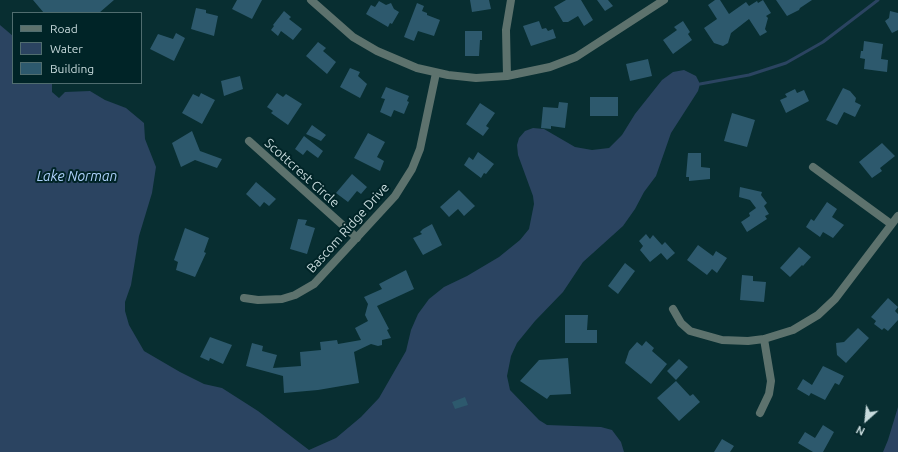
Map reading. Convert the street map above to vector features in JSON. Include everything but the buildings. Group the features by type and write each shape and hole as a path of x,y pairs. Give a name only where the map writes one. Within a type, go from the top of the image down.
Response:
{"street":[{"path":"311,0 353,37 369,47 401,62 436,73 476,78 507,76 550,67 576,57 664,0"},
{"path":"507,76 505,45 511,0"},
{"name":"Bascom Ridge Drive","path":"244,298 268,300 295,295 314,284 323,276 395,196 412,169 420,149 436,73"},
{"name":"Scottcrest Circle","path":"249,141 357,238"},
{"path":"813,167 891,224"},
{"path":"673,309 686,327 699,334 735,341 764,339 793,330 826,309 898,216"},
{"path":"760,413 769,394 771,382 764,339"}],"water":[{"name":"Lake Norman","path":"0,25 12,35 12,84 52,84 52,92 59,98 65,92 90,91 105,100 126,108 144,123 145,139 156,167 152,193 139,236 131,285 125,302 125,311 129,325 144,351 204,384 222,388 258,411 309,450 336,438 361,417 379,398 406,351 411,330 418,314 429,299 444,287 467,276 499,257 520,240 529,229 534,204 533,196 518,155 517,145 519,138 525,131 533,128 544,129 575,147 592,150 609,148 622,135 635,114 662,80 673,72 684,70 696,76 700,84 698,91 671,133 656,176 644,192 635,209 623,226 583,262 563,292 535,321 517,343 511,356 507,376 510,390 539,420 547,425 601,427 612,430 621,442 624,452 0,452"},
{"path":"898,407 898,452 883,452 888,440"}],"waterway":[{"path":"700,84 749,75 786,63 823,42 878,0"}]}
